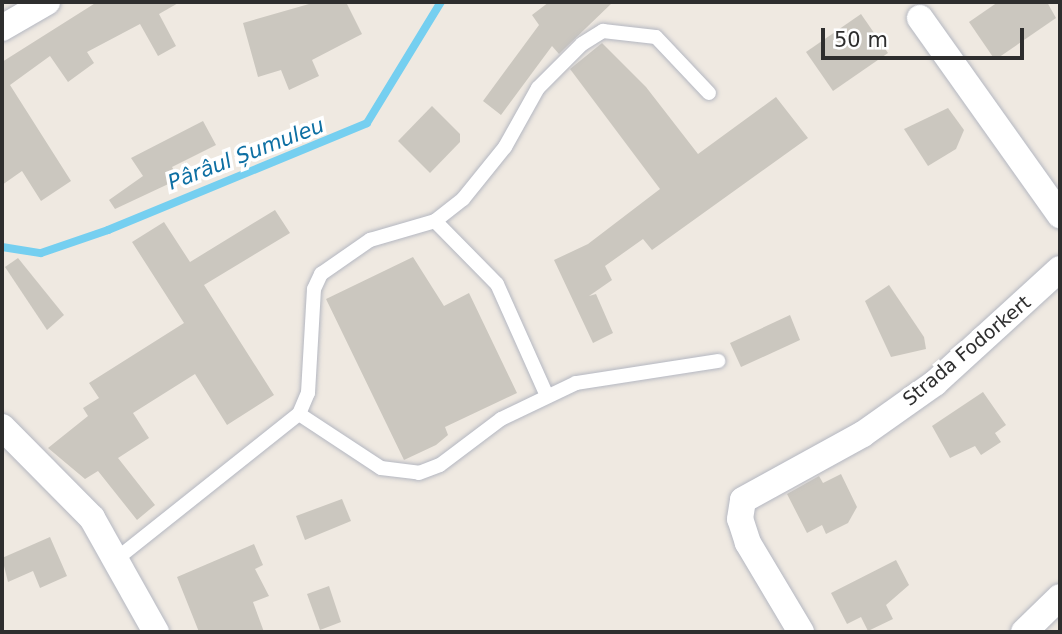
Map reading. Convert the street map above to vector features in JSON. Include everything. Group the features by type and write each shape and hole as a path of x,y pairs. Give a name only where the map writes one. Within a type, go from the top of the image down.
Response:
{"street":[{"path":"2,28 47,2"},
{"path":"920,18 1060,215"},
{"name":"Strada Fodorkert","path":"801,632 748,543 740,519 743,500 863,434 934,383 1060,269"},
{"path":"2,427 92,518 119,557 156,632"},
{"path":"1024,632 1060,597"}],"lane":[{"path":"119,557 299,414 308,393 314,289 321,274 370,240 435,221 463,199 505,147 538,88 603,31 656,37 709,93"},
{"path":"435,221 498,284 547,396"},
{"path":"299,414 381,468 419,473 547,396 576,383 718,361"}],"building":[{"path":"97,2 180,2 159,14 176,46 158,56 140,24 87,52 94,63 68,82 50,56 10,85 71,181 41,201 22,171 2,185 2,62"},
{"path":"316,2 346,2 362,34 312,60 319,76 289,90 281,70 258,77 243,23"},
{"path":"549,2 613,2 559,54 552,46 501,115 483,101 539,25 532,15"},
{"path":"998,2 1047,2 1056,18 995,60 969,22"},
{"path":"861,14 888,53 833,91 806,52"},
{"path":"602,43 646,87 698,154 776,97 808,138 652,250 643,239 605,266 612,280 589,296 596,294 613,333 593,343 554,260 588,244 660,189 570,69"},
{"path":"432,106 460,134 460,142 430,173 398,141"},
{"path":"948,108 964,130 956,149 928,166 904,129"},
{"path":"203,121 216,145 172,167 179,179 115,209 109,200 143,176 131,158"},
{"path":"275,210 290,233 204,285 274,395 227,425 195,374 133,413 149,438 118,458 155,505 137,520 98,471 85,479 48,448 88,416 83,408 99,398 89,383 184,323 132,242 164,222 190,262"},
{"path":"413,257 444,306 469,293 517,393 445,427 448,435 436,445 404,460 326,299"},
{"path":"18,258 64,315 47,330 5,267"},
{"path":"889,285 924,337 926,349 891,357 865,301"},
{"path":"790,315 800,340 741,367 730,343"},
{"path":"983,392 1006,425 995,433 1001,442 981,455 975,446 950,458 932,426"},
{"path":"841,474 857,507 848,523 826,534 822,525 807,533 787,494 819,476 823,483"},
{"path":"342,499 351,521 305,540 296,516"},
{"path":"50,537 67,576 40,588 33,571 8,582 2,558"},
{"path":"254,544 263,565 255,569 269,596 253,602 264,632 199,632 177,577"},
{"path":"896,560 909,585 886,605 893,619 868,631 861,617 847,624 831,593"},
{"path":"329,586 341,622 320,630 307,594"}],"waterway":[{"name":"Pârâul Șumuleu","path":"2,247 41,253 108,230 367,123 441,2"}]}
